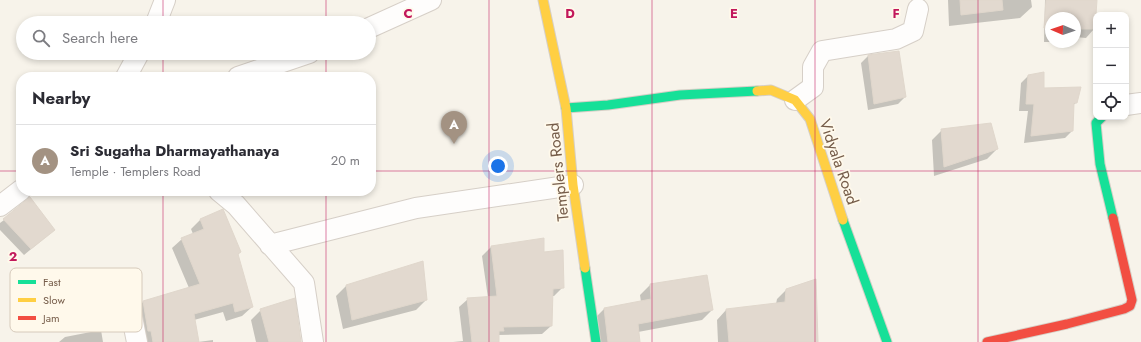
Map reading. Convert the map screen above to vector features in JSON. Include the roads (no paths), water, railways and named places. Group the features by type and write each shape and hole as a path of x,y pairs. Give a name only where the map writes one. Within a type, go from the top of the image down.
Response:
{"street":[{"path":"159,16 165,0"},
{"path":"376,24 406,5 432,0"},
{"name":"Templers Road","path":"544,0 566,108 573,185 596,342"},
{"path":"795,100 813,88 813,67 822,51 896,39 913,31 918,9"},
{"path":"129,72 135,60"},
{"path":"253,72 288,60"},
{"name":"Vidyala Road","path":"566,108 680,95 771,90 795,100 810,119 845,226 887,342"},
{"path":"1129,105 1141,104"},
{"path":"987,342 1066,324 1124,309 1130,306 1132,300 1100,164 1096,123 1099,120"},
{"path":"270,245 416,208 573,185"},
{"path":"0,206 16,194"},
{"path":"225,196 236,205 304,283 312,342"},
{"path":"135,332 137,342"}],"place":[{"name":"Sri Sugatha Dharmayathanaya","path":"454,144"}]}
